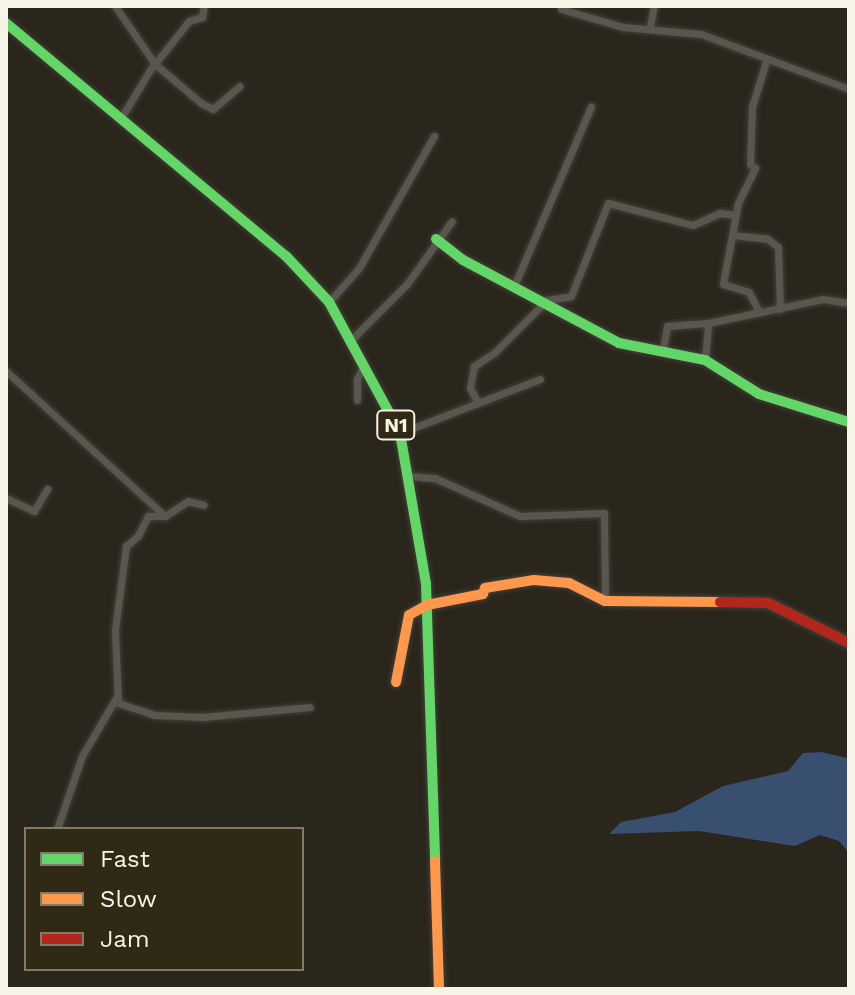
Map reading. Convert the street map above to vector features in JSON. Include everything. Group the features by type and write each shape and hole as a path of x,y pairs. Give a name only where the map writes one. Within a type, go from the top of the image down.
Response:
{"main road":[{"name":"N1","path":"6,23 286,256 329,302 352,339 400,433 410,476 427,605 439,989"},
{"path":"436,239 463,260 547,300 619,343 663,349 705,360 759,394 849,422"},
{"path":"396,682 409,615 427,605 534,580 569,583 605,601 768,603 812,620 849,643"}],"street":[{"path":"115,6 155,64 213,109 239,86"},
{"path":"121,118 155,64 189,21 202,17 204,6"},
{"path":"650,26 654,6"},
{"path":"561,9 623,27 650,26 701,34 849,89"},
{"path":"759,312 749,292 723,284 736,215 755,168 750,164 752,107 767,58"},
{"path":"515,284 591,107"},
{"path":"329,302 359,268 434,136"},
{"path":"478,403 470,388 474,366 494,353 547,300 571,296 608,203 693,225 720,213 736,215"},
{"path":"352,339 407,284 436,239 452,221"},
{"path":"732,235 768,239 778,247 780,309"},
{"path":"663,349 667,326 708,323 823,299 849,303"},
{"path":"705,360 708,323"},
{"path":"357,400 357,379 365,363"},
{"path":"6,371 165,516"},
{"path":"400,433 540,379"},
{"path":"410,476 435,478 520,516 604,513 605,601"},
{"path":"6,498 34,511 47,489"},
{"path":"204,505 188,501 165,516 148,516 146,526 126,546 116,612 117,697 123,707 154,715 203,717 310,707"},
{"path":"58,827 82,756 117,697"}],"water":[{"path":"821,752 847,758 849,853 839,841 820,835 795,846 699,831 609,834 621,822 675,812 723,786 788,771 803,753"}],"traffic: fast":[{"path":"6,23 286,256 329,302 400,433 426,584 435,861"},
{"path":"436,239 463,260 619,343 705,360 759,394 849,422"}],"traffic: slow":[{"path":"396,682 409,615 427,605 483,594 485,588 534,580 569,583 605,601 720,602"},
{"path":"435,861 439,989"}],"traffic: jam":[{"path":"720,602 768,603 849,643"}]}
